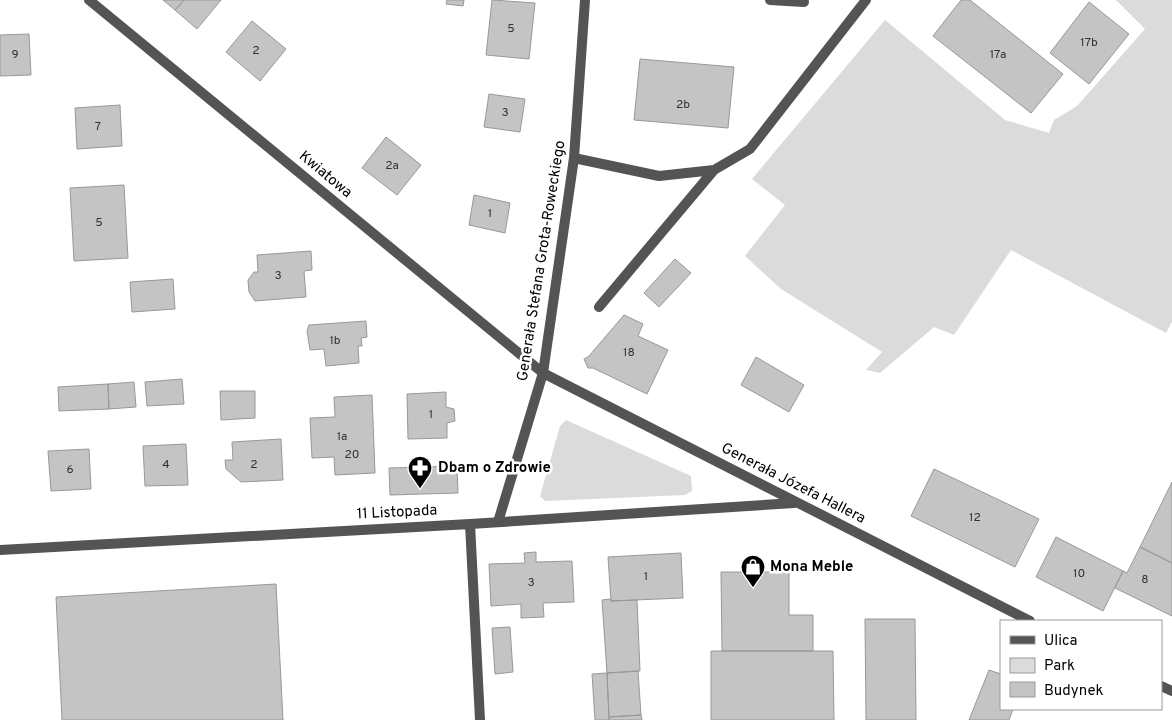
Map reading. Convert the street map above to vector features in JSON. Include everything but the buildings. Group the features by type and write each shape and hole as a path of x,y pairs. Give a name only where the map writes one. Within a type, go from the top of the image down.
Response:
{"street":[{"name":"Kwiatowa","path":"89,0 543,374"},
{"name":"Generała Stefana Grota-Roweckiego","path":"498,522 543,374 574,158 586,0"},
{"path":"770,0 804,2"},
{"path":"599,307 714,170 750,149 866,0"},
{"path":"574,158 659,176 714,170"},
{"name":"Generała Józefa Hallera","path":"543,374 1028,620"},
{"name":"11 Listopada","path":"0,550 470,524 795,502"},
{"path":"470,524 480,720"}],"green space":[{"path":"1116,0 1172,0 1172,322 1166,333 1011,250 954,335 934,327 880,373 866,370 882,352 781,289 745,256 785,205 752,179 885,20 1005,120 1049,133 1054,120 1077,106 1145,29"},
{"path":"566,420 691,476 692,491 685,495 545,501 540,496 560,426"}],"place":[{"name":"Dbam o Zdrowie","path":"420,489"},
{"name":"Mona Meble","path":"753,588"}]}
